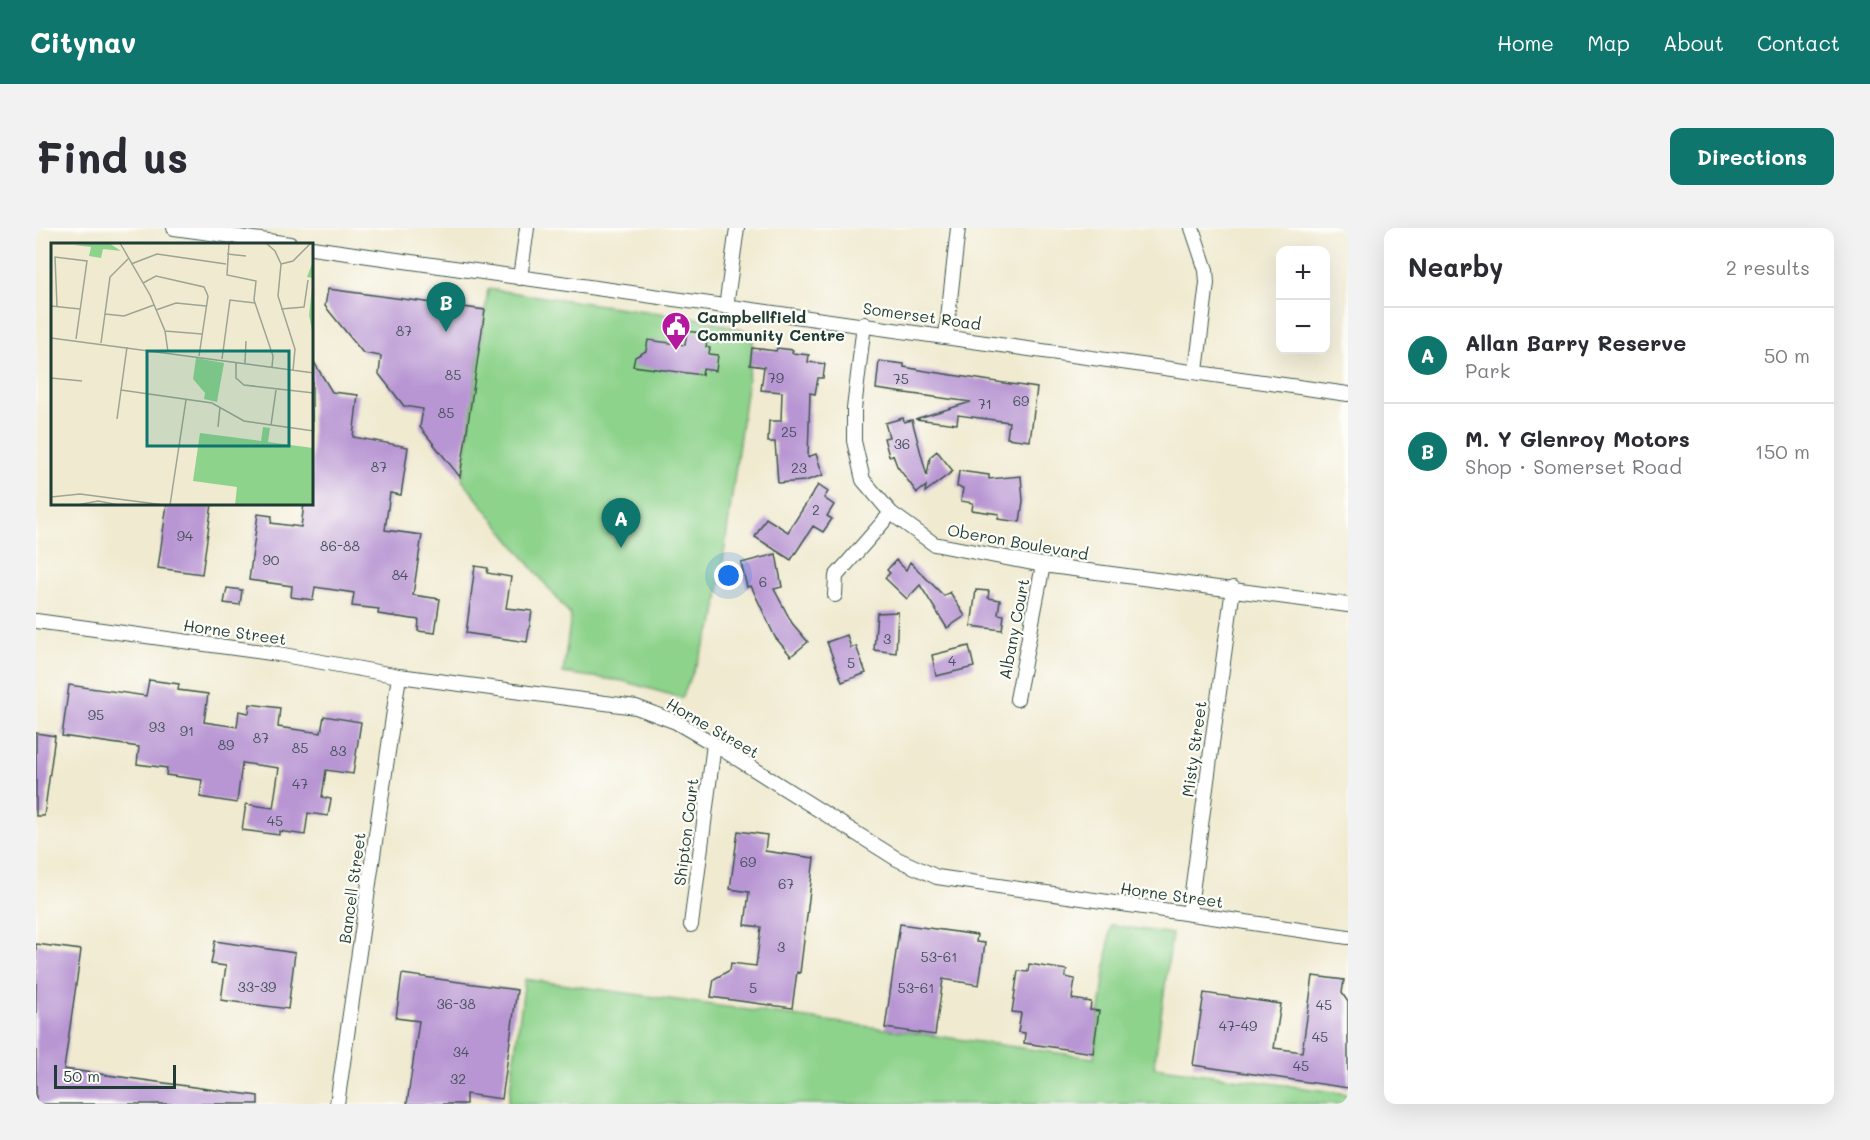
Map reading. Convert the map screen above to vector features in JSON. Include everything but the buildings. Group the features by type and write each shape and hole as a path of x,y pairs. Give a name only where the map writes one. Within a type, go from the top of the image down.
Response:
{"street":[{"path":"174,228 234,232 285,243"},
{"path":"520,278 527,228"},
{"path":"726,307 737,228"},
{"path":"946,336 958,228"},
{"path":"1192,228 1206,270 1207,283 1196,371"},
{"name":"Somerset Road","path":"314,248 1348,394"},
{"name":"Oberon Boulevard","path":"864,324 854,409 854,441 863,480 891,513 934,544 1042,565 1233,588 1348,605"},
{"path":"835,596 836,576 891,513"},
{"name":"Albany Court","path":"1017,699 1042,565"},
{"name":"Misty Street","path":"1189,914 1233,588"},
{"name":"Horne Street","path":"36,621 278,654 399,676 636,707 676,722 897,860 937,877 1348,937"},
{"name":"Bancell Street","path":"338,1104 399,676"},
{"name":"Shipton Court","path":"691,925 714,744"}],"green space":[{"path":"488,289 702,319 754,333 715,620 682,698 623,681 563,673 571,616 462,480"},
{"path":"1111,925 1172,934 1154,1067 1348,1094 1348,1104 508,1104 525,979 1094,1058"}],"place":[{"name":"M. Y Glenroy Motors","path":"446,332"},
{"name":"Campbellfield Community Centre","path":"676,352"},
{"name":"Allan Barry Reserve","path":"621,548"}]}
